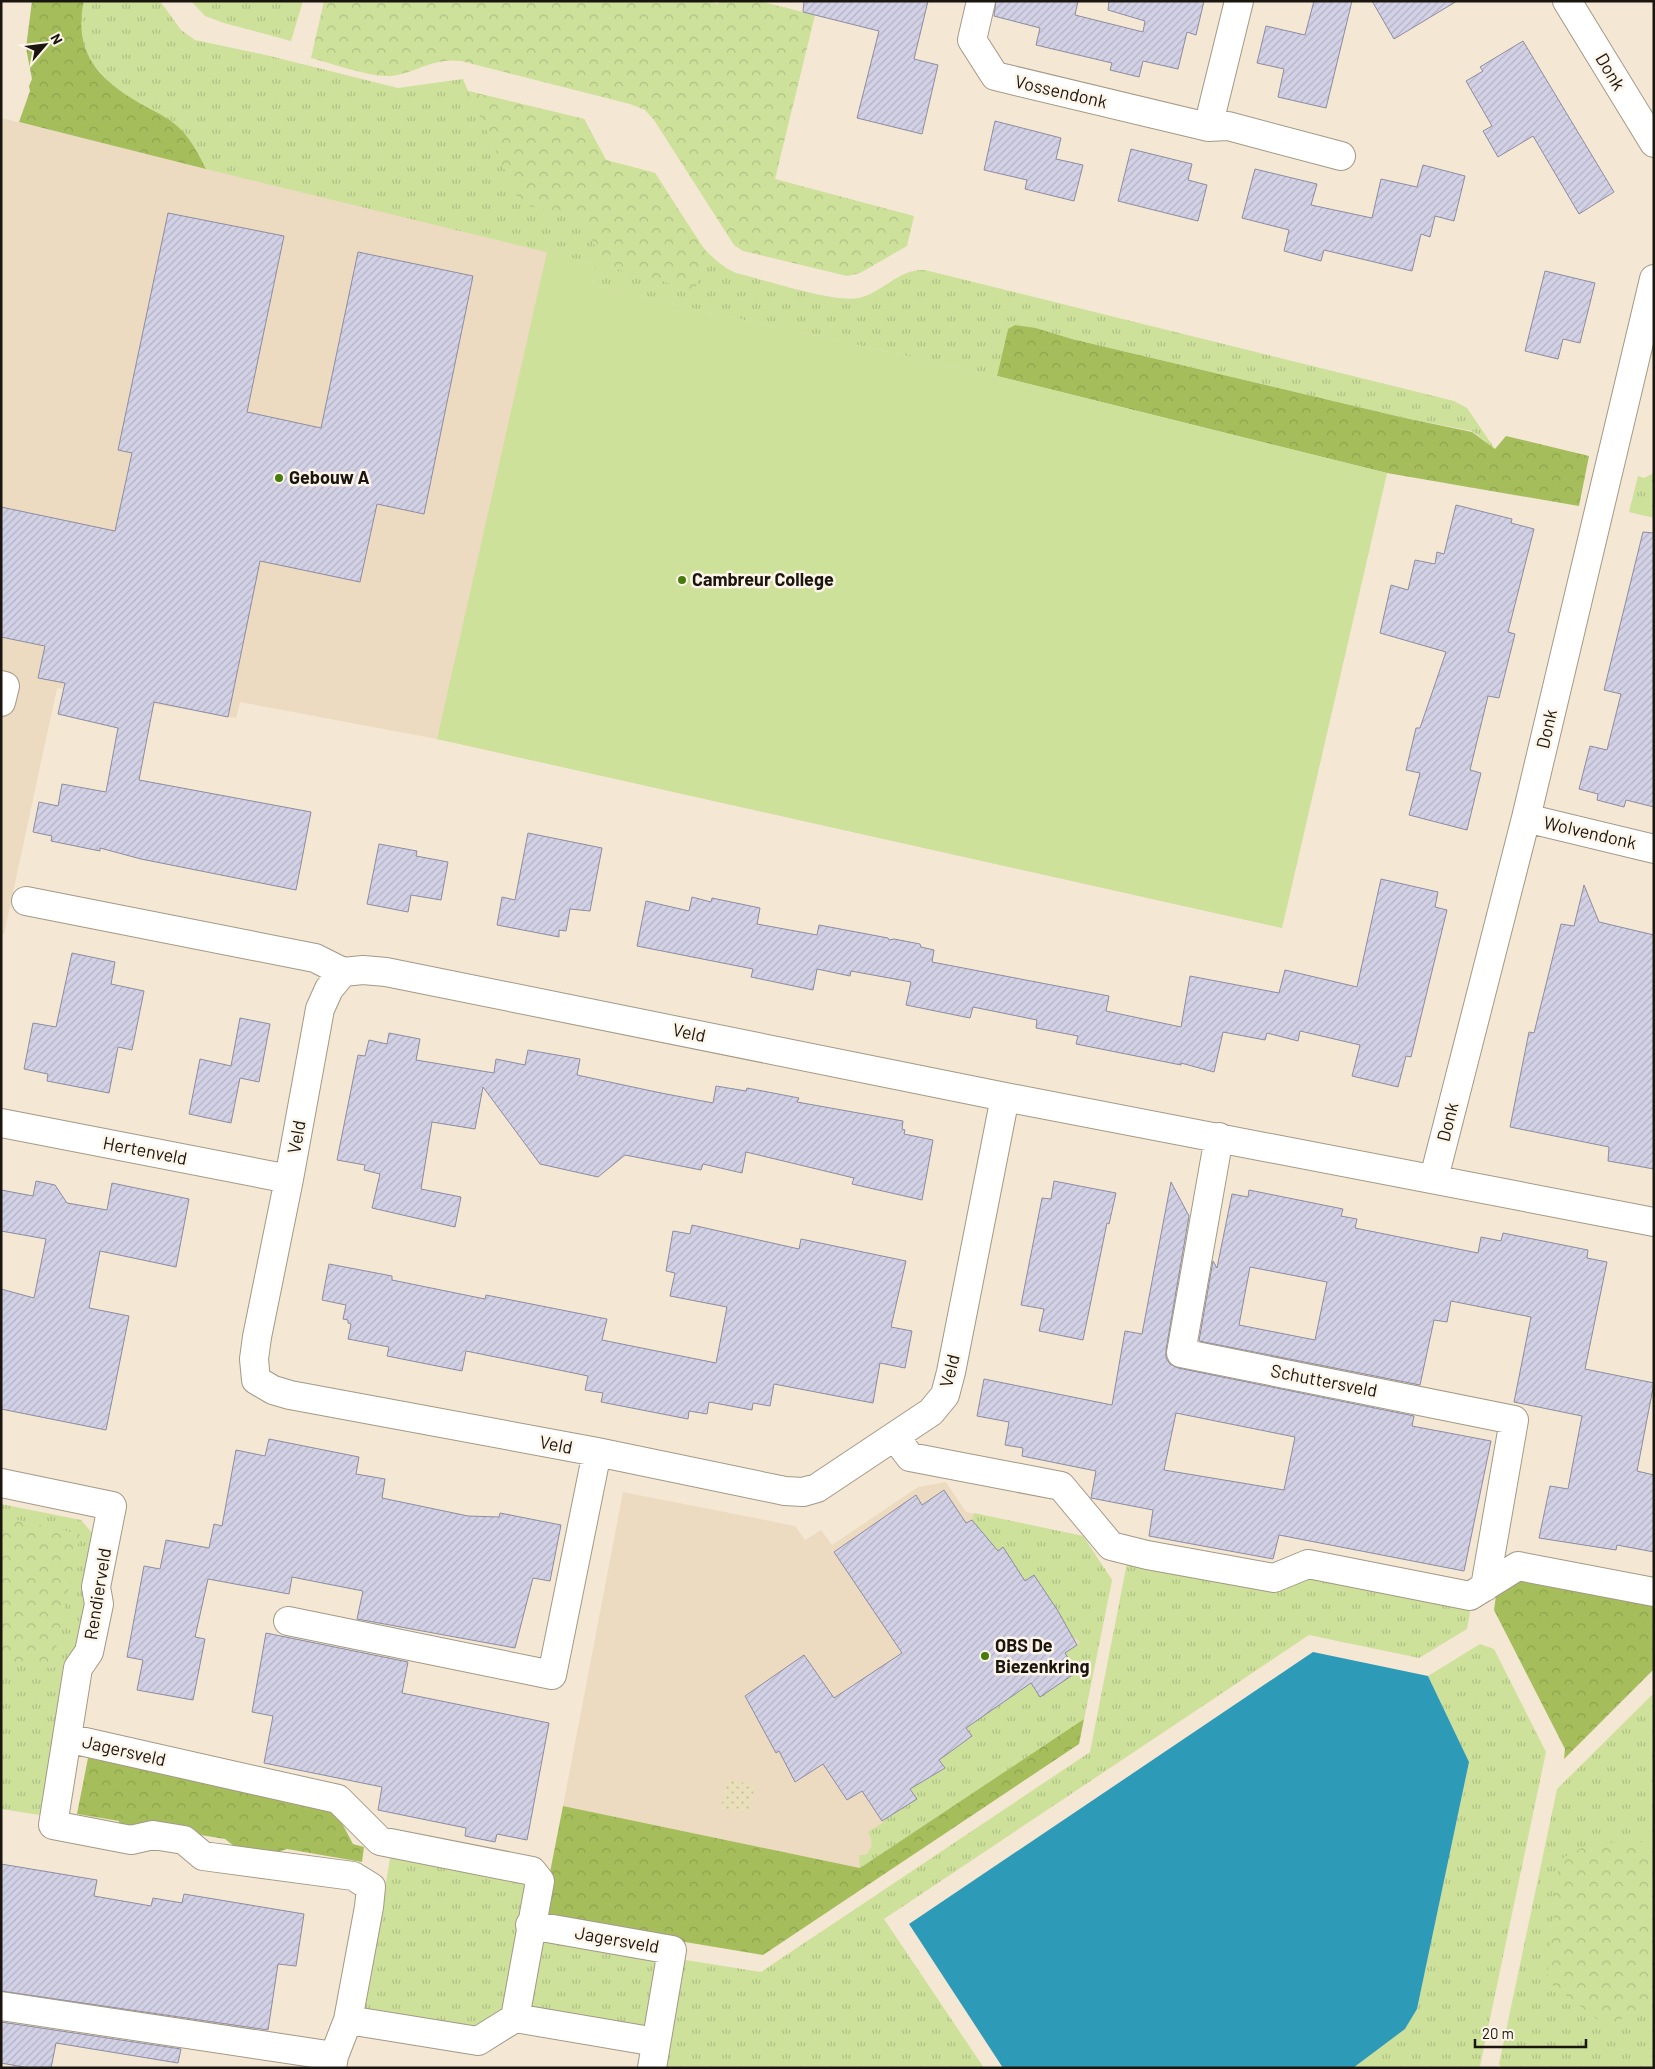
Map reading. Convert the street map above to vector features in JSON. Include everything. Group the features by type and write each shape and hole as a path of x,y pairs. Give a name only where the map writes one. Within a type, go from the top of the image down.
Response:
{"street":[{"name":"Vossendonk","path":"982,1 972,40 995,76 1208,127 1228,126 1341,156"},
{"path":"1208,127 1239,1"},
{"name":"Donk","path":"1567,1 1654,143"},
{"name":"Donk","path":"1434,1178 1526,818 1652,294"},
{"path":"1,685 4,686 1,702"},
{"name":"Wolvendonk","path":"1526,818 1654,849"},
{"path":"26,901 315,958 343,972"},
{"name":"Veld","path":"1005,1097 952,1372 945,1395 931,1412 817,1488 803,1492 786,1491 597,1452 290,1394 273,1390 256,1380 254,1359 257,1337 289,1179 320,1009 329,989 343,972 363,970 386,972 1005,1097 1219,1137"},
{"name":"Hertenveld","path":"1,1123 289,1179"},
{"path":"1219,1137 1654,1222"},
{"name":"Schuttersveld","path":"1219,1137 1181,1353 1514,1420 1485,1587"},
{"path":"895,1437 910,1457 1062,1486 1111,1546 1147,1555 1274,1578 1308,1564 1470,1596 1518,1566 1654,1592"},
{"path":"288,1621 552,1675 597,1452"},
{"name":"Rendierveld","path":"1,1483 112,1506 96,1587 99,1604 89,1652 78,1668 67,1738"},
{"name":"Jagersveld","path":"1,2006 333,2062 348,2020 369,1908 371,1887 353,1876 203,1856 184,1840 153,1835 131,1840 53,1825 67,1738 338,1799 380,1841 532,1871 540,1881 530,1925 515,2018 654,2055 672,1950 530,1925"},
{"path":"348,2020 478,2041 515,2018"}],"shaded area":[{"name":"Cambreur College","path":"1,118 596,264 704,311 997,376 1387,473 1282,928 437,739 240,702 236,718 57,688 4,934 1,933"},
{"path":"946,1482 966,1512 1083,1536 1112,1580 1084,1719 860,1868 563,1806 623,1492 795,1526 805,1540 821,1530 832,1545 918,1487"}],"green space":[{"path":"32,1 84,1 81,18 82,34 91,60 109,82 122,92 176,125 190,140 206,169 19,122 30,91 29,86 32,79 26,48"},
{"path":"84,1 160,1 181,30 195,40 266,55 398,88 463,79 468,91 584,119 606,160 655,173 680,215 700,243 723,266 736,273 799,290 848,299 868,295 899,276 916,270 925,270 1454,401 1467,408 1495,449 1472,431 1405,418 1072,339 1036,328 1008,329 997,376 704,311 592,284 595,264 206,169 195,148 111,84 93,64 85,50 81,37 80,19"},
{"path":"191,1 303,1 291,41 205,16"},
{"path":"324,1 707,1 718,4 719,1 759,1 815,15 775,179 914,216 907,246 860,273 847,276 743,251 734,245 654,120 645,110 630,104 461,61 450,60 440,62 405,73 386,76 359,72 311,58"},
{"path":"468,91 584,119 606,160 655,173 706,252 695,290 604,266 588,233 575,219 561,212 521,205"},
{"name":"Cambreur College","path":"547,252 596,264 592,284 704,311 997,376 1387,473 1282,928 437,739"},
{"path":"1015,325 1036,328 1072,339 1405,418 1472,432 1495,449 1506,436 1589,456 1579,506 1387,473 997,376 1008,329"},
{"path":"1654,473 1654,518 1629,512 1638,476 1644,478"},
{"path":"1,1504 81,1520 93,1534 83,1589 86,1602 80,1649 70,1658 40,1815 1,1809"},
{"path":"974,1513 1083,1536 1112,1580 1084,1719 860,1868 859,1855 866,1855 871,1846 868,1832 884,1822 882,1819 910,1800 912,1802 917,1799 910,1787 938,1768 940,1771 945,1768 937,1755 965,1737 967,1740 972,1737 965,1724 992,1706 995,1709 999,1705 992,1693 1025,1675 1040,1697 1077,1672 1065,1653 1080,1643 1077,1638 1074,1640 1054,1612 1057,1608 1054,1610 1035,1582 1038,1580 1035,1575 1022,1583 1003,1548 992,1555 973,1526 976,1524 972,1520"},
{"path":"1,1516 80,1534 52,1668 1,1661"},
{"path":"1127,1563 1309,1573 1471,1607 1467,1629 1419,1658 1309,1635 884,1919 984,2068 661,2068 679,1959 761,1972 1090,1752"},
{"path":"1516,1575 1654,1603 1654,1669 1564,1759 1565,1749 1494,1610 1497,1588"},
{"path":"1480,1644 1494,1649 1546,1752 1480,2066 1477,2068 1353,2068 1405,2029 1417,2009 1469,1762 1428,1676"},
{"path":"1654,1693 1654,2068 1502,2068 1499,2064 1557,1789"},
{"path":"1084,1719 1079,1744 763,1955 541,1918 563,1806 860,1868"},
{"path":"88,1758 334,1808 353,1844 364,1847 362,1862 287,1849 272,1854 234,1846 225,1839 141,1825 140,1829 119,1825 119,1821 77,1814"},
{"path":"1654,1842 1654,2004 1606,2026 1547,1981 1559,1860 1591,1843"},
{"path":"391,1852 530,1880 506,2006 476,2028 365,2011"},
{"path":"537,1936 661,1956 649,2030 523,2009"}],"sand":[{"path":"730,1779 755,1786 749,1812 721,1809 726,1782"}],"water":[{"path":"1313,1652 1428,1676 1469,1762 1417,2009 1405,2029 1353,2068 1003,2068 909,1924"}],"building":[{"path":"804,1 928,1 914,59 938,65 922,134 857,118 879,31 803,12"},
{"path":"996,1 1078,1 1075,15 1143,32 1145,21 1108,10 1109,1 1204,1 1196,35 1187,32 1178,69 1143,61 1139,77 1110,70 1112,63 1036,45 1040,28 994,16"},
{"path":"1314,1 1352,1 1326,108 1278,97 1284,69 1257,63 1266,26 1305,35"},
{"path":"1372,1 1457,1 1394,39"},
{"path":"1523,41 1614,192 1579,214 1533,136 1498,157 1483,131 1492,126 1466,81 1483,71 1480,67"},
{"path":"995,121 1061,138 1056,159 1083,165 1074,201 1025,189 1027,180 984,170"},
{"path":"1131,149 1192,164 1188,180 1207,185 1198,221 1118,201"},
{"path":"1423,165 1465,176 1454,221 1435,216 1430,237 1421,234 1412,271 1324,250 1321,261 1284,251 1289,230 1242,218 1255,169 1317,184 1311,205 1372,218 1381,179 1417,187"},
{"name":"Gebouw A","path":"168,213 284,236 247,412 321,428 358,252 473,276 424,514 377,504 360,582 260,561 228,717 154,702 139,780 311,812 296,890 141,859 100,848 100,851 51,841 52,836 33,832 39,802 58,806 62,784 106,792 118,728 58,714 65,683 38,678 45,646 1,637 1,507 115,531 132,453 118,450"},
{"path":"1545,271 1595,283 1580,343 1563,339 1558,359 1525,351"},
{"path":"1456,505 1512,519 1511,523 1534,529 1508,632 1515,634 1499,698 1488,696 1470,770 1481,773 1467,830 1409,815 1420,773 1406,770 1416,728 1420,728 1446,652 1380,633 1391,585 1408,590 1415,560 1435,564 1437,552 1444,554"},
{"path":"1643,532 1654,533 1654,807 1626,800 1624,807 1597,800 1598,794 1579,789 1590,746 1607,750 1621,694 1604,690"},
{"path":"528,833 602,848 590,911 570,909 566,931 559,930 559,937 497,925 502,897 515,900"},
{"path":"379,844 417,851 416,856 448,862 441,900 411,895 408,912 367,904"},
{"path":"1381,879 1438,892 1435,907 1447,910 1411,1057 1406,1056 1398,1087 1352,1076 1360,1045 1300,1031 1298,1041 1267,1033 1265,1040 1223,1032 1214,1072 1181,1063 1181,1065 1076,1044 1078,1036 1036,1028 1037,1020 973,1007 970,1018 906,1005 911,982 851,971 850,976 817,969 813,990 751,977 753,969 637,946 646,901 689,911 692,897 711,902 712,898 760,908 757,924 817,935 819,925 888,938 889,940 894,939 920,944 921,947 934,950 932,962 1109,996 1106,1011 1181,1027 1190,976 1279,993 1285,970 1357,987"},
{"path":"1584,885 1599,922 1654,935 1654,1169 1608,1161 1609,1147 1510,1127 1529,1032 1534,1033 1561,924 1574,926"},
{"path":"72,953 115,962 111,984 144,991 132,1050 118,1047 109,1093 47,1081 48,1074 24,1069 33,1023 56,1027"},
{"path":"240,1018 270,1024 259,1082 240,1078 231,1123 189,1114 200,1059 231,1066"},
{"path":"389,1033 420,1039 416,1060 494,1073 496,1059 525,1065 528,1050 580,1059 577,1075 713,1103 716,1086 746,1091 747,1088 799,1098 797,1102 903,1121 902,1129 905,1130 904,1134 933,1140 922,1200 852,1184 854,1178 746,1152 742,1173 703,1164 701,1170 625,1155 598,1177 540,1164 483,1087 475,1129 432,1122 421,1189 461,1197 455,1227 372,1208 380,1174 364,1170 365,1165 337,1160 358,1055 365,1056 369,1040 387,1044"},
{"path":"36,1181 55,1185 67,1203 107,1210 112,1183 189,1199 176,1267 100,1251 89,1308 129,1316 106,1430 1,1409 1,1289 34,1298 46,1239 1,1231 1,1190 33,1196"},
{"path":"1054,1181 1116,1193 1109,1224 1107,1223 1083,1340 1039,1331 1044,1309 1021,1305 1042,1198 1051,1199"},
{"path":"1171,1182 1189,1216 1166,1350 1166,1358 1170,1364 1178,1368 1414,1416 1412,1426 1491,1441 1464,1571 1279,1535 1273,1559 1149,1536 1153,1510 1091,1498 1096,1471 1022,1456 1023,1448 1005,1445 1009,1422 977,1416 984,1379 1112,1405 1125,1331 1142,1334","holes":["1176,1413 1295,1437 1284,1490 1164,1470"]},
{"path":"1249,1190 1343,1209 1341,1216 1357,1219 1355,1228 1478,1253 1481,1237 1501,1241 1503,1233 1588,1250 1587,1258 1607,1262 1585,1369 1654,1383 1637,1471 1654,1475 1654,1552 1617,1545 1616,1550 1539,1538 1550,1486 1568,1489 1582,1416 1514,1402 1531,1317 1451,1301 1447,1322 1434,1320 1420,1385 1199,1341 1213,1261 1217,1268 1232,1194 1248,1197","holes":["1250,1267 1327,1282 1315,1340 1239,1325"]},
{"path":"692,1225 799,1249 801,1239 906,1261 891,1327 912,1331 905,1368 880,1363 873,1403 774,1384 770,1406 753,1403 752,1410 709,1402 707,1414 689,1411 688,1419 601,1402 603,1393 585,1390 588,1376 466,1351 462,1371 387,1356 389,1347 348,1339 351,1324 348,1323 348,1320 343,1319 346,1305 322,1300 329,1264 392,1276 392,1280 485,1299 486,1295 607,1319 602,1340 716,1363 727,1307 670,1296 675,1273 666,1271 673,1231 690,1234"},
{"path":"269,1439 359,1457 356,1474 385,1479 382,1498 468,1516 499,1517 500,1513 561,1525 550,1581 533,1578 515,1648 357,1619 363,1591 292,1577 289,1594 208,1579 195,1637 205,1639 193,1700 137,1690 143,1660 127,1657 144,1566 160,1569 166,1540 209,1548 214,1524 222,1526 236,1450 265,1456"},
{"name":"OBS De Biezenkring","path":"944,1490 966,1523 972,1520 998,1551 1003,1547 1025,1581 1034,1575 1058,1611 1077,1645 1065,1653 1077,1672 1040,1697 1031,1683 966,1728 972,1736 939,1760 945,1768 910,1789 917,1799 882,1821 862,1791 847,1800 823,1764 795,1782 779,1751 776,1753 745,1696 804,1655 834,1698 902,1653 834,1552 916,1495 922,1505"},
{"path":"266,1633 408,1662 402,1693 549,1723 527,1840 497,1834 495,1842 465,1836 466,1828 378,1810 382,1787 264,1763 273,1716 252,1712"},
{"path":"1,1864 97,1880 94,1896 151,1906 153,1898 182,1903 184,1894 304,1914 296,1966 278,1964 268,2030 1,1991"},
{"path":"1,2022 181,2049 178,2063 56,2043 51,2068 29,2068 1,2063"}],"place":[{"name":"Gebouw A","path":"279,478"},
{"name":"Cambreur College","path":"682,580"},
{"name":"OBS De Biezenkring","path":"985,1656"}]}
